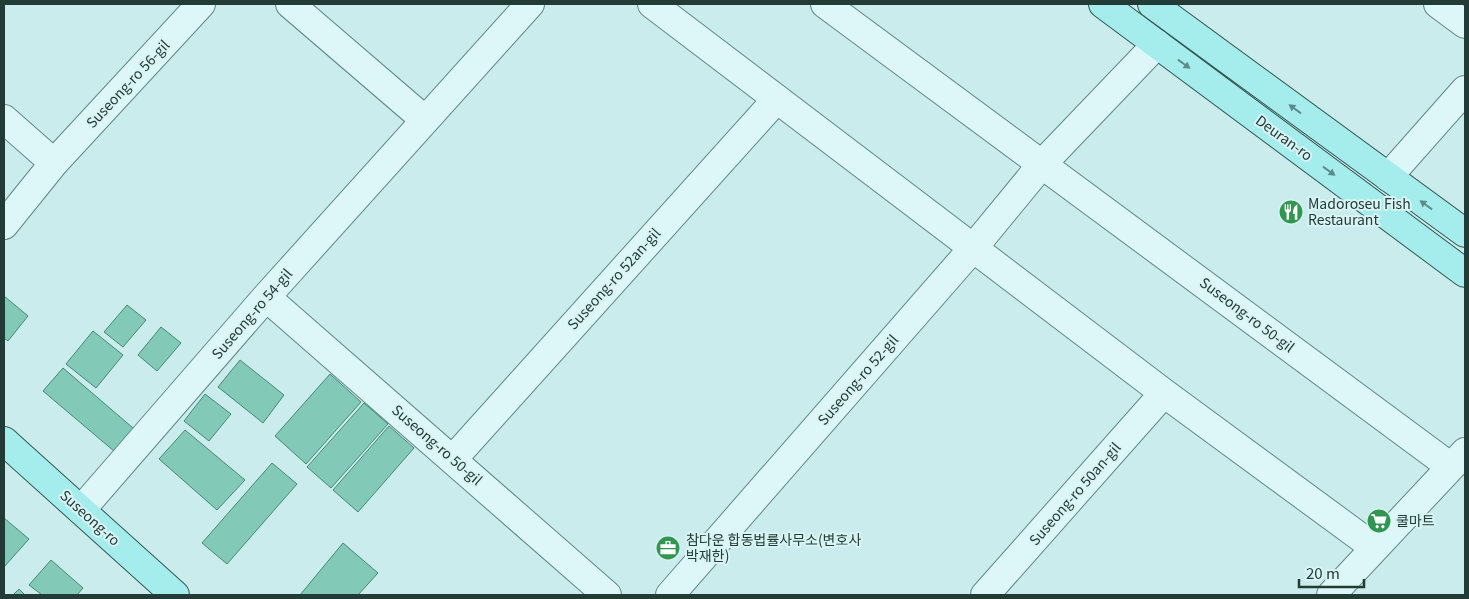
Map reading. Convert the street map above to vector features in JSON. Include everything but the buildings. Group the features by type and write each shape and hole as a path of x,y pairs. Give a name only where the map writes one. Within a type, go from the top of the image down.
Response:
{"main road":[{"name":"Deuran-ro","path":"1103,4 1465,273"},
{"path":"1152,4 1465,234"},
{"name":"Suseong-ro","path":"4,442 175,595"}],"street":[{"name":"Suseong-ro 56-gil","path":"4,225 54,163 201,4"},
{"path":"290,4 425,120"},
{"name":"Suseong-ro 54-gil","path":"82,510 266,296 530,4"},
{"path":"652,4 1164,393 1375,548"},
{"path":"826,4 1043,163"},
{"path":"1438,4 1465,24"},
{"name":"Suseong-ro 52-gil","path":"670,595 974,247 1043,163 1157,44"},
{"path":"1388,177 1465,90"},
{"name":"Suseong-ro 52an-gil","path":"453,459 776,100"},
{"path":"4,119 54,163"},
{"name":"Suseong-ro 50-gil","path":"1043,163 1458,460 1331,595"},
{"name":"Suseong-ro 50-gil","path":"266,296 607,595"},
{"name":"Suseong-ro 50an-gil","path":"985,595 1164,393"}],"place":[{"name":"Madoroseu Fish Restaurant","path":"1291,212"},
{"name":"쿨마트","path":"1379,521"},
{"name":"참다운 합동법률사무소(변호사 박재한)","path":"668,548"}]}
